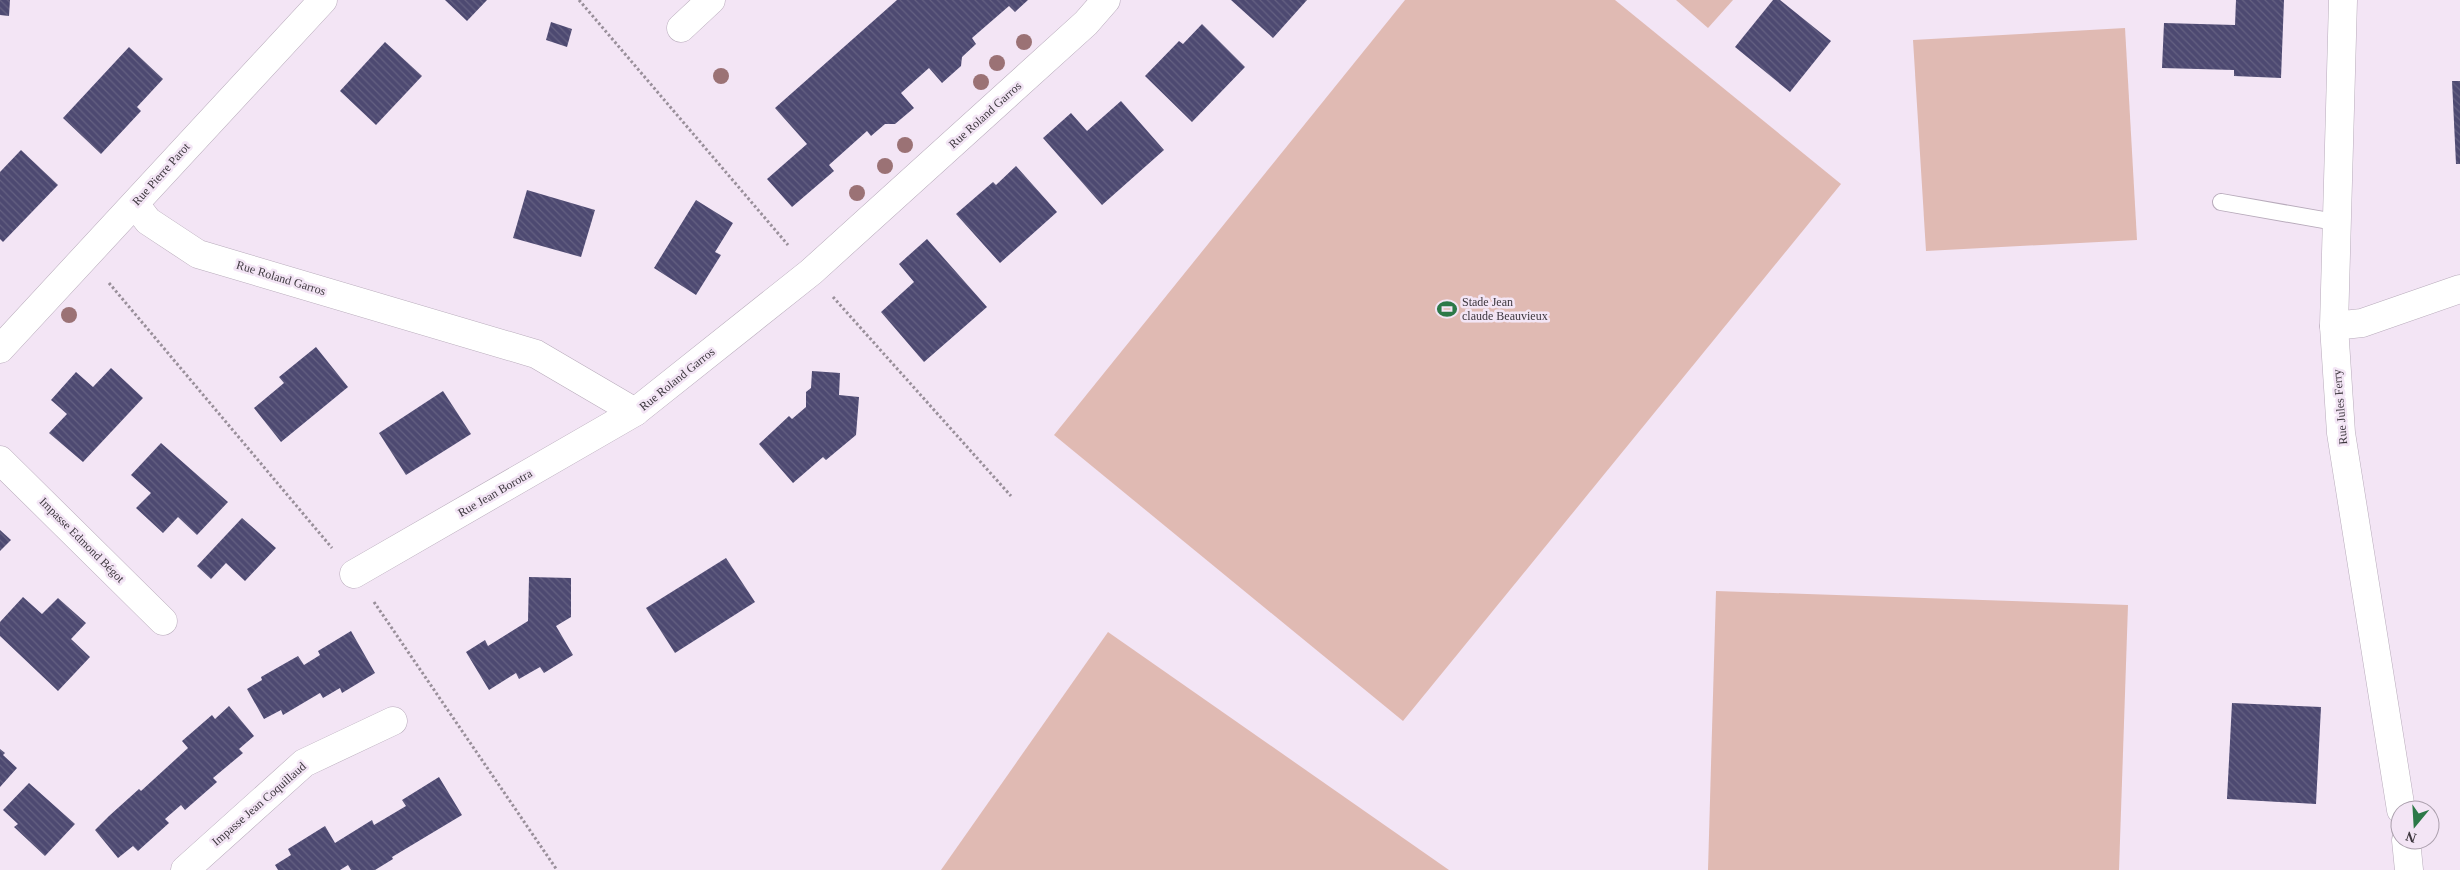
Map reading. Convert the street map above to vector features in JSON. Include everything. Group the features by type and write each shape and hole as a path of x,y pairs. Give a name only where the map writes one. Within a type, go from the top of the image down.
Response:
{"street":[{"name":"Rue Pierre Parot","path":"0,349 323,0"},
{"path":"681,28 712,0"},
{"name":"Rue Roland Garros","path":"135,204 148,221 198,254 536,354 636,412 811,272 1086,23 1106,0"},
{"name":"Rue Jules Ferry","path":"2343,0 2335,222 2334,326 2341,433 2399,800"},
{"path":"2334,326 2362,323 2460,289"},
{"name":"Rue Jean Borotra","path":"354,574 636,412"},
{"name":"Impasse Edmond Bégot","path":"0,460 164,621"},
{"name":"Impasse Jean Coquillaud","path":"185,870 304,763 392,721"},
{"path":"2407,850 2409,870"}],"lane":[{"path":"2220,202 2335,222"}],"shaded area":[{"name":"Stade Jean claude Beauvieux","path":"1405,0 1615,0 1841,184 1403,721 1054,435"},
{"path":"1676,0 1733,0 1708,28"},
{"path":"2125,28 2137,240 1926,251 1913,40"},
{"path":"1716,591 2128,605 2119,870 1708,870"},
{"path":"1108,632 1449,870 941,870"}],"building":[{"path":"0,0 10,0 9,16 0,15"},
{"path":"445,0 487,0 467,21"},
{"path":"897,0 1028,0 1015,12 1009,6 972,38 976,44 962,57 961,66 942,83 929,68 901,93 914,108 895,124 885,124 871,136 867,131 829,165 834,171 792,207 767,179 807,144 775,108"},
{"path":"1231,0 1307,0 1273,38"},
{"path":"1773,0 1780,0 1831,41 1790,92 1735,47"},
{"path":"2236,0 2284,0 2281,78 2234,76 2234,70 2162,68 2164,23 2235,25"},
{"path":"551,22 572,29 567,47 546,40"},
{"path":"1202,24 1245,67 1192,122 1145,76 1179,41 1183,44"},
{"path":"385,42 422,76 376,125 340,91"},
{"path":"129,47 163,79 137,107 141,111 101,154 63,118"},
{"path":"2452,81 2460,81 2460,164 2456,164"},
{"path":"1121,101 1164,150 1102,205 1043,138 1071,113 1087,131"},
{"path":"21,150 58,185 3,242 0,239 0,172"},
{"path":"1016,166 1057,212 1000,263 956,214 993,182 996,185"},
{"path":"527,190 595,210 581,257 513,238"},
{"path":"696,200 733,223 715,252 721,255 696,295 654,268"},
{"path":"927,239 987,307 924,362 881,312 914,282 899,264"},
{"path":"316,347 348,387 281,442 254,408 284,383 279,377"},
{"path":"111,368 143,398 83,462 49,433 67,414 51,400 76,372 93,387"},
{"path":"812,371 840,373 839,395 859,397 856,435 826,460 823,457 793,483 759,444 789,416 792,419 806,407 806,392 811,388"},
{"path":"443,391 471,434 406,475 379,433"},
{"path":"161,443 228,502 197,535 178,517 163,533 136,508 151,493 131,475"},
{"path":"242,518 276,548 245,581 226,563 211,579 197,566"},
{"path":"0,530 11,540 0,551"},
{"path":"726,558 755,602 675,653 646,608"},
{"path":"529,577 571,578 571,617 556,626 573,655 544,673 540,667 519,679 516,673 489,690 466,652 485,640 488,646 528,621"},
{"path":"23,597 42,614 58,598 86,623 71,639 90,657 58,691 0,636 0,622"},
{"path":"351,631 375,673 342,693 340,688 323,698 320,693 283,715 281,710 264,719 247,689 262,680 261,677 298,656 304,665 320,655 318,651"},
{"path":"2232,703 2321,707 2316,804 2227,799"},
{"path":"229,706 254,736 239,749 243,753 213,778 217,782 185,810 181,805 165,819 169,823 138,851 133,846 118,858 95,830 139,789 141,791 188,748 182,741 212,715 215,719"},
{"path":"0,749 5,753 3,755 17,768 0,787"},
{"path":"439,777 462,815 392,857 393,859 375,870 351,870 348,865 340,870 278,870 275,865 291,855 288,849 325,826 335,843 372,820 374,825 406,806 402,800"},
{"path":"29,783 75,824 45,856 14,827 18,824 3,810"}],"place":[{"name":"Stade Jean claude Beauvieux","path":"1447,309"}]}
